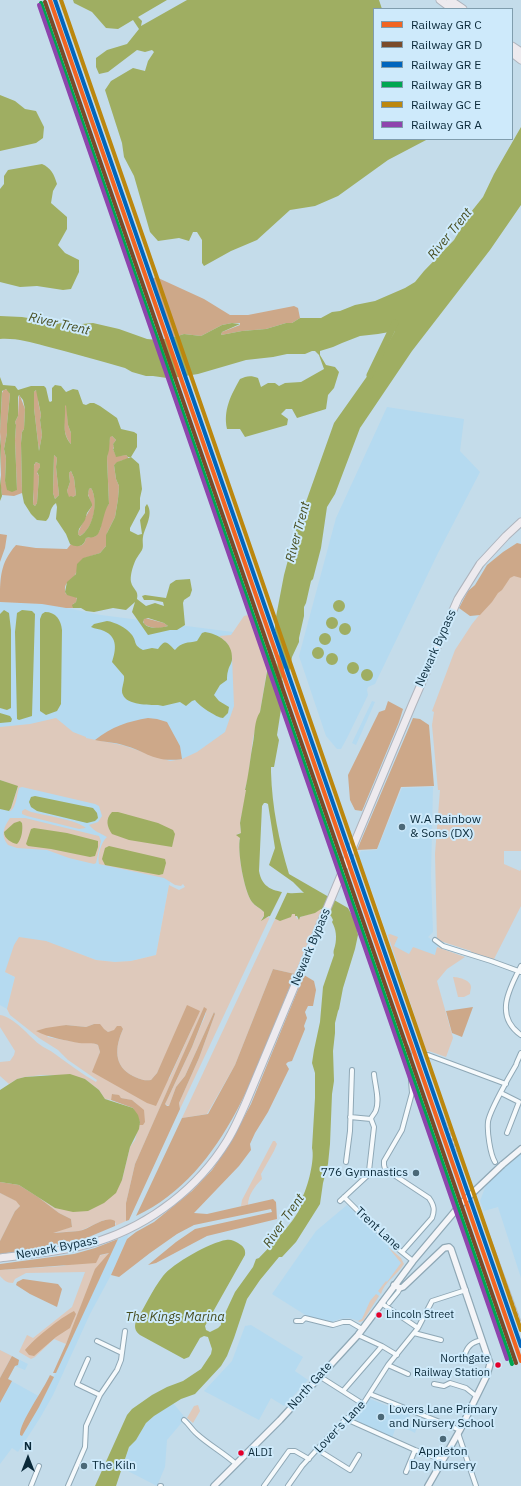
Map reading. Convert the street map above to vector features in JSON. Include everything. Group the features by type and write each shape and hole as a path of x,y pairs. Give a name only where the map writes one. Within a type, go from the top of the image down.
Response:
{"highway":[{"path":"440,0 451,8"},
{"path":"450,0 461,8"},
{"path":"513,54 521,60"},
{"name":"Newark Bypass","path":"0,1258 85,1245 99,1241 140,1223 162,1210 188,1188 208,1167 224,1146 247,1100 444,628 468,581 492,549 521,522"}],"main road":[{"path":"397,1287 413,1261 461,1204 521,1149"},
{"name":"North Gate","path":"214,1486 280,1420 358,1335 381,1303 397,1287 403,1287 444,1248 452,1248 466,1290"},
{"path":"428,1486 459,1432 490,1364 466,1290"}],"street":[{"path":"435,940 444,946 520,972"},
{"path":"521,966 520,972 507,996 506,1009 507,1018 512,1026 521,1035"},
{"path":"400,1042 406,1047 409,1054 412,1093 402,1130 384,1160 384,1165 385,1169 429,1198 434,1207 432,1218 402,1252"},
{"path":"494,1162 488,1134 488,1121 506,1084 519,1065 517,1062 521,1053"},
{"path":"428,1055 506,1084"},
{"path":"346,1162 350,1131 352,1070"},
{"path":"340,1201 367,1176 369,1171 374,1127 371,1119 376,1110 378,1092 375,1086 374,1074"},
{"path":"501,1094 520,1102 507,1133"},
{"path":"350,1117 371,1119"},
{"name":"Trent Lane","path":"344,1197 388,1240 413,1261"},
{"name":"North Gate","path":"389,1303 398,1292 397,1287"},
{"name":"Lover's Lane","path":"288,1486 309,1459 346,1419 357,1412 388,1365 414,1334 432,1301 466,1290"},
{"path":"381,1303 418,1328"},
{"path":"296,1320 302,1321 305,1318 333,1325 343,1322 350,1322 362,1329"},
{"path":"68,1486 85,1447 86,1426 100,1395 117,1370 122,1353 125,1331"},
{"path":"414,1334 439,1338"},
{"path":"358,1335 397,1355"},
{"path":"465,1354 471,1343 482,1340"},
{"path":"97,1341 122,1353"},
{"path":"343,1391 382,1346"},
{"path":"72,1387 77,1384 88,1359"},
{"path":"388,1365 408,1374"},
{"path":"319,1376 363,1404"},
{"path":"434,1384 444,1386 450,1383 466,1388 476,1396"},
{"path":"77,1384 100,1395"},
{"path":"370,1394 459,1432 476,1486"},
{"path":"346,1419 415,1450 443,1460"},
{"path":"184,1420 190,1425 195,1433 236,1464"},
{"path":"318,1450 350,1470 359,1455"},
{"path":"406,1472 415,1450"},
{"path":"264,1486 289,1451 295,1451 309,1459"},
{"path":"31,1486 39,1466"}],"shaded area":[{"path":"156,277 204,299 230,315 248,315 294,306 298,308 300,318 292,323 286,323 266,329 221,335 222,332 240,325 240,323 232,323 222,325 201,336 184,334 171,338 151,279"},
{"path":"4,389 8,390 10,394 7,433 4,449 6,458 5,481 9,491 17,490 15,422 18,416 19,396 25,409 24,429 22,432 21,443 22,493 14,496 2,495 1,488 0,432 2,393"},
{"path":"36,390 38,393 41,415 40,420 42,435 39,451 34,408 34,392"},
{"path":"65,405 67,405 71,444 65,431"},
{"path":"387,407 464,419 460,451 480,472 438,553 375,684 368,687 368,695 347,738 341,749 337,749 326,736 299,656 336,518"},
{"path":"110,436 116,440 113,444 113,449 116,456 126,455 128,459 120,461 114,465 116,479 119,486 118,499 115,517 107,533 106,546 100,553 85,558 75,575 65,587 66,594 77,598 73,604 73,608 42,604 0,602 2,571 7,558 16,545 36,548 67,549 71,544 81,546 86,538 96,536 100,530 104,510 109,504 107,458"},
{"path":"54,455 57,458 56,467 59,495 55,499 53,493"},
{"path":"36,462 40,464 40,467 37,473 39,476 37,503 35,506 33,504 33,470"},
{"path":"71,471 74,478 76,495 73,497 68,497 67,491 70,482 69,473"},
{"path":"91,488 95,500 94,514 89,527 80,536 78,534 92,506 88,494 89,489"},
{"path":"0,534 7,535 5,548 0,562"},
{"path":"517,543 521,544 521,578 514,576 510,578 502,590 480,615 470,616 459,608 468,591 475,585 487,565"},
{"path":"512,574 521,574 521,851 504,851 504,864 520,871 521,869 521,906 493,961 469,955 471,951 437,940 435,854 440,790 438,790 432,725 434,712 432,711 455,650 472,624"},
{"path":"0,602 47,604 101,615 233,632 241,695 223,750 186,827 168,890 156,955 131,961 115,962 96,960 77,953 5,972 15,977 7,1009 0,1005"},
{"path":"252,614 262,621 270,645 270,652 260,712 253,738 248,778 245,789 247,790 240,823 241,833 237,834 240,837 240,860 249,897 253,903 264,912 264,916 261,919 270,917 180,1109 179,1103 199,1058 215,1014 214,1012 185,1076 176,1087 169,1106 165,1104 204,1019 206,1013 204,1008 135,1164 126,1203 126,1221 115,1226 116,1223 104,1220 80,1231 49,1233 72,1227 71,1219 59,1213 38,1197 55,1208 122,1180 130,1147 135,1140 139,1125 143,1125 137,1104 131,1100 121,1098 113,1094 111,1100 105,1099 99,1090 85,1079 55,1075 42,1075 17,1079 9,1084 0,1076 0,1062 10,1061 15,1051 0,1027 0,1015 11,1019 39,1044 96,1082 97,1080 68,1060 58,1050 39,1038 10,1015 7,1009 15,977 5,972 14,945 19,937 46,941 96,960 115,962 131,961 156,955 169,885 179,890 185,887 183,884 181,886 175,885 164,878 99,864 100,849 107,837 89,825 98,822 102,816 99,806 95,804 22,787 19,788 15,805 9,812 18,787 0,780 0,727 30,724 56,718 73,732 86,738 122,745 170,761 182,759 197,752 225,732 234,706 232,657 227,643 219,636 231,635 244,616","holes":["182,1020 193,1026 169,1079 133,1094 93,1072 100,1052 98,1045 93,1043 82,1043 47,1037 59,1027 66,1025 86,1027 94,1024 108,1032 123,1029 117,1049 119,1061 122,1067 126,1072 133,1076 144,1080 151,1080 157,1073"]},
{"path":"145,618 164,623 168,626 158,628 149,627 144,624 143,620"},
{"path":"372,701 375,702 356,745 352,743"},
{"path":"388,701 403,709 362,811 355,810 350,800 348,775 379,712 385,710"},
{"path":"148,718 167,722 180,746 182,759 172,760 158,758 120,744 95,740 101,735 120,725"},
{"path":"413,718 420,719 429,725 434,786 401,787 377,849 357,850"},
{"path":"433,787 431,875 433,932 428,937 437,944 438,947 427,978 404,986 372,890 366,885 357,860 361,851 377,850 402,788"},
{"path":"25,809 31,812 68,820 86,828 79,829 27,816 22,814 22,811"},
{"path":"10,818 25,818 99,836 101,841 96,863 94,864 69,858 47,850 17,848 8,845 4,838 4,831"},
{"path":"322,909 295,974 273,969 235,1065 207,1114 182,1118 275,919 282,920 291,914 295,914 297,919"},
{"path":"390,934 398,937 394,946 409,954 413,947 435,955 437,947 465,957 447,969 437,981 453,1038 446,1057 426,1050 388,935"},
{"path":"273,969 295,974 253,1077 236,1111 217,1143 195,1172 168,1197 136,1216 182,1118 208,1114 235,1065"},
{"path":"304,975 314,981 316,990 313,1006 308,1006 305,1012 307,1018 304,1026 305,1029 292,1061 286,1064 289,1069 268,1112 255,1133 250,1144 251,1150 239,1166 194,1213 207,1214 273,1199 276,1202 277,1219 207,1236 156,1263 148,1265 176,1242 195,1229 272,1212 271,1209 194,1225 177,1234 119,1277 111,1275 127,1239 154,1222 192,1191 212,1170 229,1145 251,1104"},
{"path":"453,977 461,978 469,982 471,987 470,994 464,997 458,997"},
{"path":"187,1005 200,1011 156,1106 147,1103 92,1072 100,1052 98,1045 62,1040 36,1031 66,1025 86,1027 94,1024 100,1024 108,1032 114,1030 117,1026 121,1026 123,1029 117,1049 119,1061 122,1067 126,1072 133,1076 144,1080 151,1080 157,1073"},
{"path":"204,1007 207,1009 192,1047 165,1104 167,1106 169,1106 176,1087 185,1076 214,1012 215,1014 199,1058 179,1103 180,1109 129,1220 126,1221 126,1203 135,1164"},
{"path":"473,1007 462,1037 452,1033 446,1011"},
{"path":"112,1094 119,1095 121,1098 132,1100 144,1110 145,1122 143,1125 139,1125 140,1122 133,1108 111,1100"},
{"path":"273,1141 277,1144 261,1174 262,1179 252,1191 248,1205 241,1206 242,1200"},
{"path":"521,1153 521,1278 498,1207 484,1211 480,1201 486,1185"},
{"path":"0,1182 19,1185 59,1213 71,1219 72,1227 53,1233 84,1230 106,1220 115,1221 115,1226 84,1239 66,1244 0,1254 0,1241 15,1211 20,1206 16,1201 0,1193"},
{"path":"0,1193 17,1201 20,1206 15,1211 0,1241"},
{"path":"347,1205 380,1236 403,1262 394,1277 382,1290 377,1301 362,1322 349,1318 332,1322 307,1316 272,1294 316,1231"},
{"path":"129,1234 111,1275 90,1314 53,1395 18,1452 12,1448 0,1464 0,1350 28,1364 25,1370 15,1366 8,1379 42,1398 39,1407 118,1239"},
{"path":"118,1239 56,1373 53,1373 95,1269 109,1253 100,1255 96,1263 0,1270 0,1264 74,1254"},
{"path":"388,1247 401,1258 404,1264 388,1282 381,1294 378,1291 386,1281 387,1282 401,1263"},
{"path":"113,1249 83,1301 66,1344 54,1339 31,1359 19,1352 27,1335 33,1338 72,1307 85,1272 26,1273 11,1283 7,1282 0,1276 0,1270 63,1266 109,1253"},
{"path":"23,1279 58,1284 62,1289 57,1307 30,1294 16,1285 17,1282"},
{"path":"376,1294 379,1296 363,1321 360,1322 352,1319 358,1321 362,1319 370,1301"},
{"path":"74,1311 76,1314 70,1328 56,1337 34,1356 29,1355 25,1350 29,1345 55,1323"},
{"path":"251,1325 303,1357 295,1371 308,1380 284,1406 271,1398 259,1420 204,1391 232,1361 245,1326"},
{"path":"0,1350 12,1356 0,1378"},
{"path":"12,1356 19,1360 18,1365 15,1366 8,1379 12,1381 0,1403 0,1378"},
{"path":"50,1375 54,1377 22,1436 20,1435 21,1430 27,1414"},
{"name":"Lovers Lane Primary and Nursery School","path":"368,1398 410,1415 407,1423 417,1427 415,1433 397,1424 392,1438 353,1423 352,1419"},
{"path":"173,1403 183,1415 184,1420 167,1440 165,1467 157,1486 122,1468 130,1445 136,1440 146,1423"},
{"path":"198,1405 200,1411 193,1423 187,1418 194,1406"}],"water":[{"path":"73,0 167,0 138,17 142,21 141,26 187,0 379,0 382,8 373,8 373,140 426,140 388,160 338,196 315,206 290,210 257,240 231,251 204,266 202,263 202,240 197,232 193,232 189,241 179,238 158,241 150,232 134,176 124,157 122,143 105,90 111,81 133,68 145,71 148,61 154,52 152,50 145,52 137,50 108,72 99,74 96,67 96,58 107,50 127,44 139,29 133,20 118,29 106,28 92,12 74,3"},
{"path":"0,95 15,101 25,109 36,111 44,127 43,138 36,143 0,151"},
{"path":"521,127 521,205 490,250 412,351 360,428 335,494 327,507 321,548 304,607 304,616 299,642 292,657 289,674 276,637 275,622 284,575 296,530 334,423 380,358 395,331 360,336 320,351 320,355 326,365 335,367 339,372 334,388 328,395 326,409 297,418 292,409 286,409 281,414 288,419 287,425 245,437 240,429 227,429 226,422 227,409 240,379 253,376 258,378 261,387 268,383 275,383 279,386 285,383 301,382 324,369 319,355 315,351 305,354 287,354 246,360 198,374 179,377 167,378 146,376 132,372 125,368 28,342 0,339 0,316 22,317 71,325 93,323 119,329 147,339 157,340 184,334 201,336 222,325 232,323 240,324 222,332 221,335 266,329 286,323 292,323 300,318 321,318 332,312 375,301 415,282 454,240 471,212 483,197 494,174"},
{"path":"42,164 48,167 52,172 57,184 53,191 51,203 67,217 67,229 58,245 65,253 79,260 79,272 71,289 63,290 37,286 20,287 0,282 0,189 4,184 4,176 8,170"},
{"path":"0,377 3,385 15,386 18,390 31,386 44,386 50,402 52,401 52,388 55,385 61,386 66,392 73,389 78,390 83,404 86,405 94,403 100,406 117,418 121,429 137,434 137,447 131,457 126,455 116,457 113,444 116,440 112,436 110,437 107,458 109,504 105,512 100,531 96,536 86,538 84,543 80,546 70,544 66,534 56,519 56,503 46,521 37,520 24,503 22,493 21,443 22,432 24,429 25,409 23,400 19,395 18,416 15,422 17,490 12,492 7,490 5,481 6,458 4,449 7,433 10,394 6,389 2,391 0,432","holes":["36,390 41,415 40,420 42,435 39,451 34,408 34,392","66,405 68,425 71,433 71,444 66,435 65,406","54,455 57,458 56,467 59,495 55,499 53,493","36,462 40,464 37,472 39,476 37,503 35,506 33,504 34,465","71,471 74,478 76,495 73,497 69,497 67,491 70,482 69,473","91,488 94,500 93,514 88,527 80,536 78,534 79,529 92,506 88,495 89,489"]},
{"path":"0,436 1,446 0,475"},
{"path":"131,457 139,464 142,489 140,509 130,528 130,531 138,535 142,534 140,520 145,513 145,507 147,504 150,512 143,537 143,548 135,562 131,575 132,585 137,592 137,599 146,606 155,603 164,606 163,602 144,600 142,596 145,595 166,598 170,584 176,580 190,579 192,590 190,596 184,600 183,603 185,625 177,630 148,635 132,612 135,602 126,610 113,608 94,612 86,611 81,608 73,608 72,605 76,602 77,598 67,595 65,592 67,582 76,574 77,564 83,558 100,553 106,546 106,535 115,517 118,499 119,486 116,479 114,465 117,462","holes":["148,618 164,623 168,626 154,628 145,625 143,622 144,619"]},
{"path":"0,475 2,496 0,501"},
{"path":"337,600 341,600 345,606 341,612 337,612 333,608 333,604"},
{"path":"4,610 9,613 11,630 11,708 7,710 0,708 0,614"},
{"path":"22,610 32,611 35,614 32,716 19,720 17,719 15,632 17,613"},
{"path":"45,612 52,613 57,617 62,630 61,704 57,711 46,715 40,711 40,619 42,614"},
{"path":"330,617 334,617 338,623 334,629 330,629 326,625 326,621"},
{"path":"107,621 117,624 127,630 132,635 136,645 143,650 152,648 158,649 165,642 175,650 182,644 197,641 202,633 205,632 220,637 224,640 232,653 232,660 227,680 220,685 214,695 219,701 229,707 228,713 223,718 217,716 208,711 195,700 186,706 180,702 163,706 133,703 125,698 122,693 124,676 112,662 115,648 114,640 109,634 102,630 91,627 94,624"},
{"path":"343,623 347,623 351,629 347,635 343,635 339,631 339,627"},
{"path":"323,633 327,633 331,639 327,645 323,645 319,641 319,637"},
{"name":"The Kings Marina","path":"270,645 283,681 284,690 277,735 279,740 274,767 271,767 271,772 277,824 289,874 348,908 355,921 358,935 335,1023 333,1051 334,1081 330,1144 328,1164 320,1204 296,1242 282,1257 279,1257 247,1299 234,1338 227,1356 221,1366 195,1394 181,1399 154,1416 146,1423 136,1440 129,1447 116,1486 95,1486 127,1415 132,1409 152,1395 183,1381 201,1369 211,1354 212,1349 208,1337 204,1336 200,1338 189,1357 184,1359 137,1332 135,1327 136,1321 159,1281 168,1271 192,1254 211,1245 229,1240 241,1245 245,1249 245,1255 205,1326 206,1330 210,1332 218,1328 221,1325 235,1292 253,1267 256,1259 259,1258 278,1238 298,1212 307,1187 313,1159 312,1148 315,1073 312,1063 320,1022 323,987 334,955 336,943 336,936 332,922 333,920 331,916 321,909 315,913 300,917 299,920 295,914 292,914 291,917 280,921 269,916 261,921 264,916 264,912 252,902 246,889 239,852 240,838 236,835 241,833 240,823 255,727 260,712","holes":["266,803 268,804 275,848 269,865 293,882 304,893 291,893 273,890 269,888 260,877 262,806"]},
{"path":"316,647 320,647 324,653 320,659 316,659 312,655 312,651"},
{"path":"330,653 334,653 338,659 334,665 330,665 326,661 326,657"},
{"path":"351,662 355,662 359,668 355,674 351,674 347,670 347,666"},
{"path":"365,669 369,669 373,675 369,681 365,681 361,677 361,673"},
{"path":"0,713 10,716 12,719 11,722 0,723"},
{"path":"0,780 18,786 9,811 0,809"},
{"path":"35,796 93,808 97,813 98,818 95,821 87,823 37,811 31,807 29,802 31,797"},
{"path":"112,812 118,812 158,823 173,830 175,834 172,847 129,840 112,834 109,829 108,817"},
{"path":"20,821 22,823 22,831 21,837 17,844 7,839 4,832 14,823"},
{"path":"34,828 67,833 98,841 95,856 90,857 28,846 26,844 31,829"},
{"path":"109,846 165,859 166,863 163,874 159,875 105,865 102,859 105,848"},
{"path":"70,1074 85,1079 99,1090 105,1099 133,1108 138,1115 140,1122 139,1129 130,1147 122,1180 116,1193 104,1203 88,1211 73,1212 55,1208 19,1185 0,1182 0,1090 17,1079 25,1077"}],"pier":[{"path":"171,336 185,378 180,379 165,337"},
{"path":"275,635 289,676 287,675 274,638"},
{"path":"270,644 272,645 285,681 285,687"},
{"path":"283,890 288,891 274,921 269,918"}],"waterway":[{"name":"River Trent","path":"370,375 395,323"},
{"name":"River Trent","path":"278,682 284,649"}],"railway":[{"path":"439,1108 462,1162 521,1324"}],"transit line":[{"path":"50,0 521,1361"},
{"path":"55,0 521,1346"},
{"path":"61,0 521,1330"},
{"path":"45,2 516,1363"},
{"path":"41,3 512,1364"},
{"path":"39,5 507,1359"}],"place":[{"name":"W.A Rainbow & Sons (DX)","path":"402,827"},
{"name":"776 Gymnastics","path":"416,1173"},
{"name":"Lincoln Street","path":"379,1315"},
{"name":"Northgate Railway Station","path":"498,1365"},
{"name":"Lovers Lane Primary and Nursery School","path":"381,1417"},
{"name":"Appleton Day Nursery","path":"443,1439"},
{"name":"ALDI","path":"241,1453"},
{"name":"The Kiln","path":"84,1466"}]}
